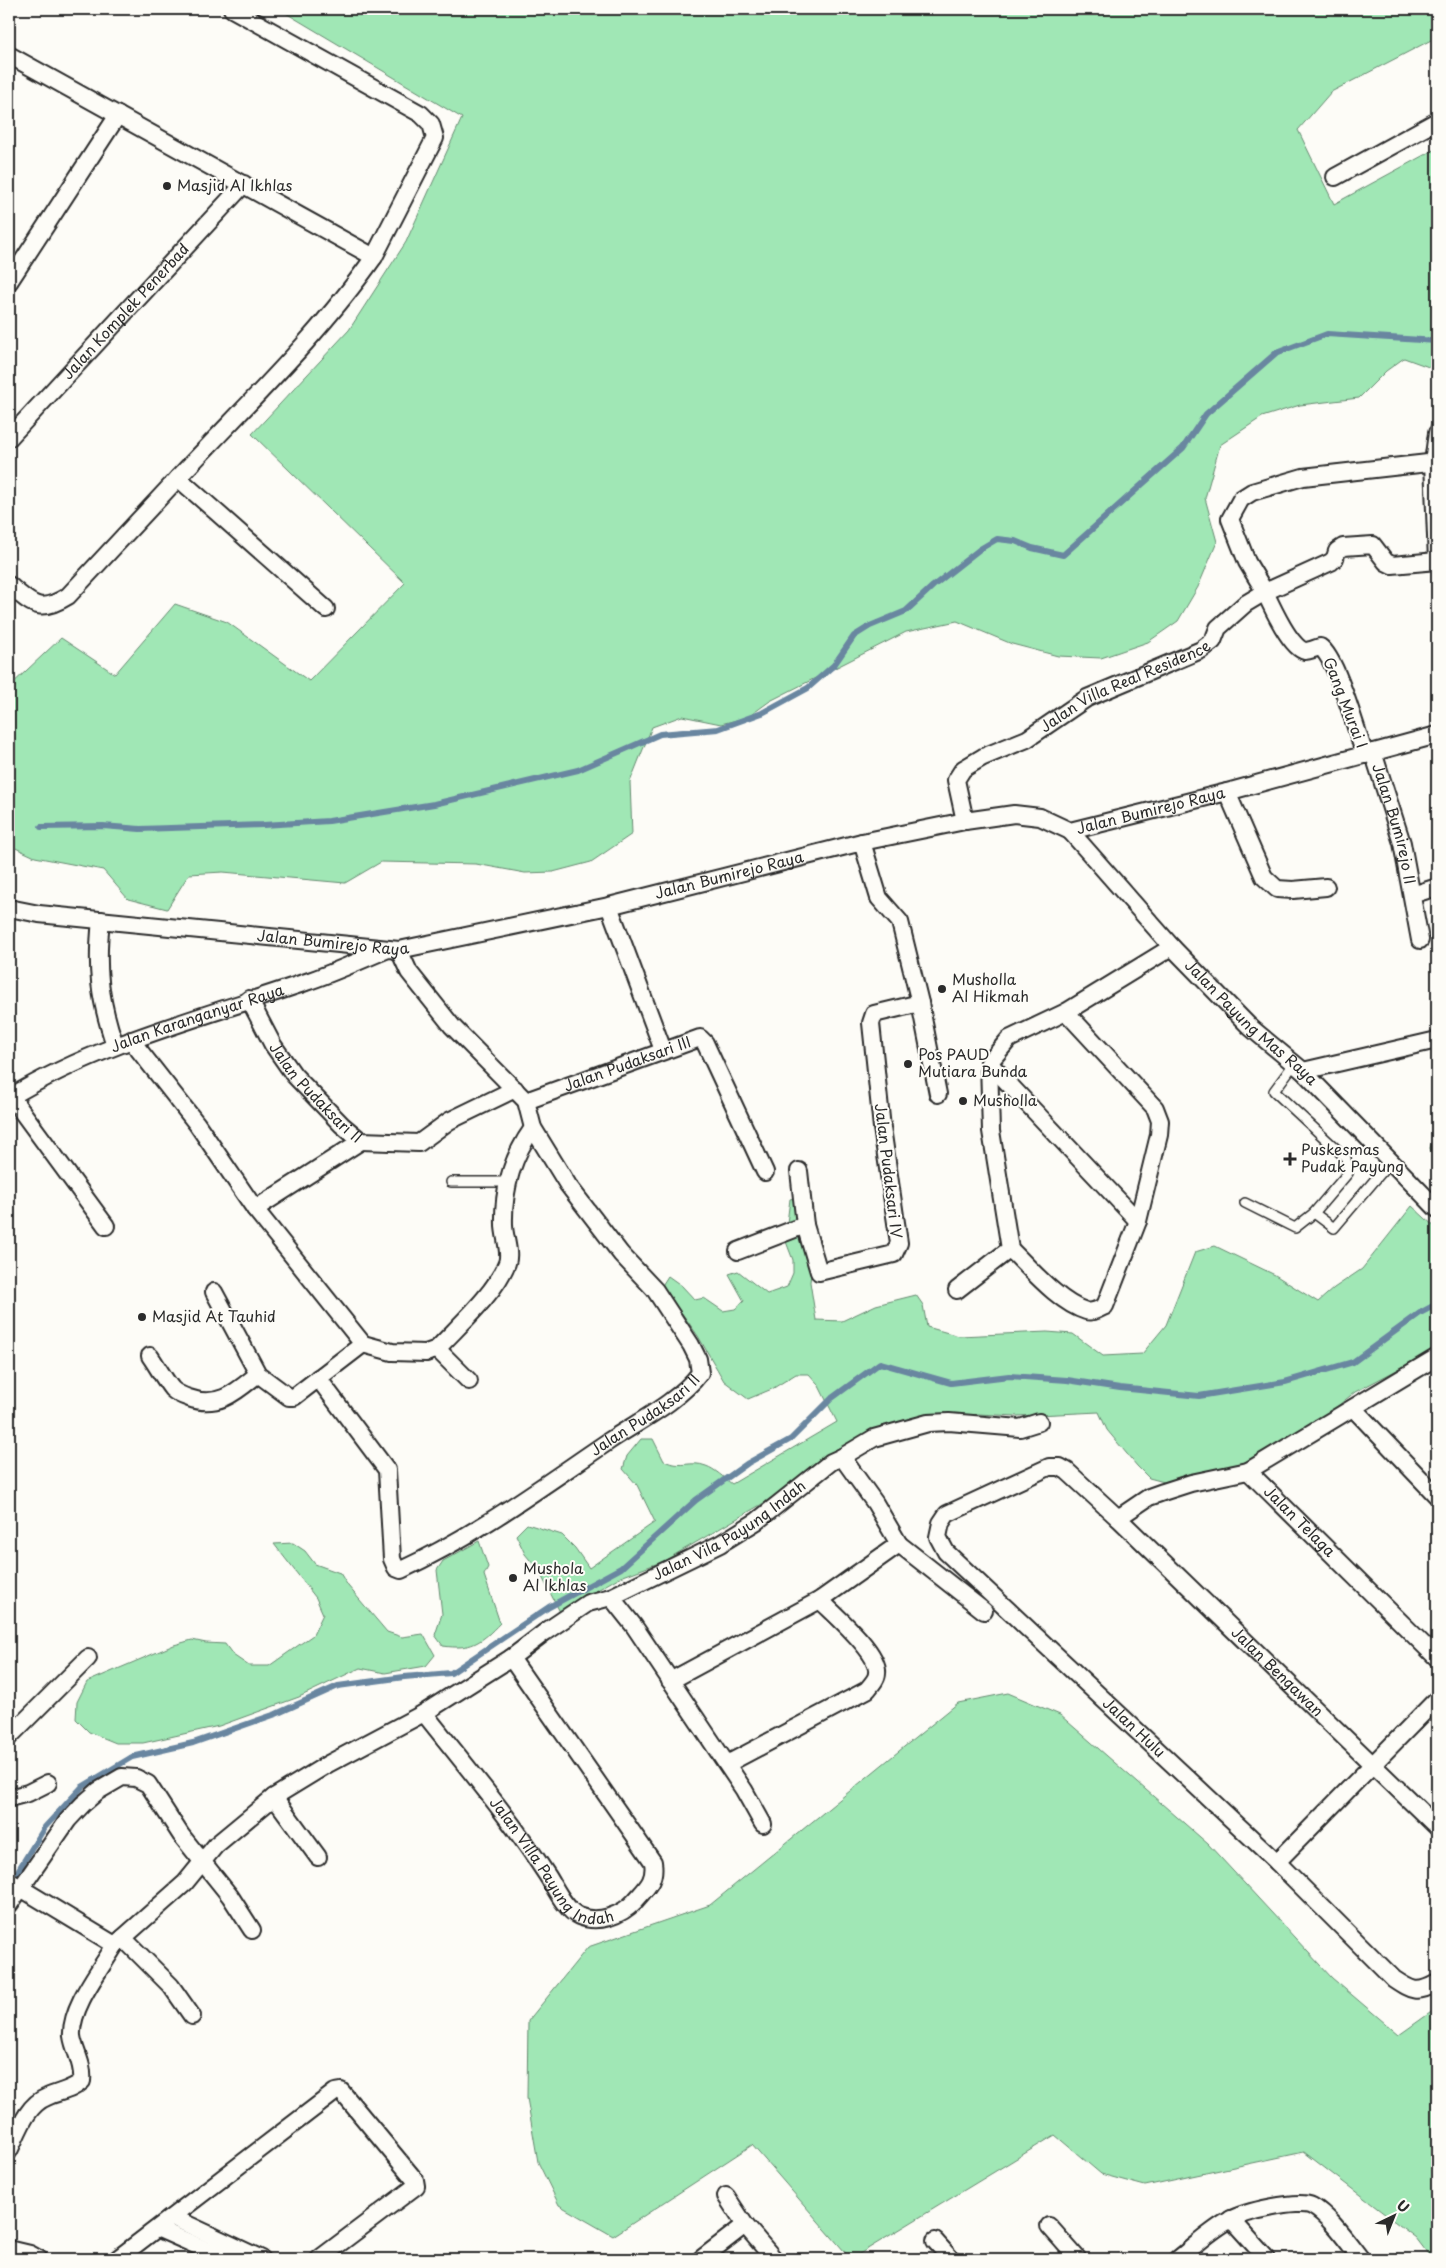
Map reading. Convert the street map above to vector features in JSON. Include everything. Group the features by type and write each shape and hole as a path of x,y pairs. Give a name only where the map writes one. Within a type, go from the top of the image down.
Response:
{"street":[{"path":"9,585 29,602 40,606 52,606 68,596 353,288 374,257 435,138 431,124 421,114 232,9"},
{"path":"9,55 374,257"},
{"path":"9,282 118,115"},
{"path":"1335,177 1437,121"},
{"name":"Jalan Komplek Penerbad","path":"9,438 244,184"},
{"path":"1437,433 1435,462 1437,561"},
{"path":"1265,592 1247,562 1230,519 1241,499 1252,492 1303,477 1435,462"},
{"path":"178,478 326,609"},
{"name":"Jalan Villa Real Residence","path":"965,821 956,780 963,770 982,757 1026,739 1087,698 1200,650 1213,641 1218,628 1245,604 1265,592 1331,562 1335,558 1337,551 1343,547 1374,545 1386,562 1392,565 1437,561"},
{"name":"Gang Murai I","path":"1265,592 1278,619 1297,647 1304,651 1320,648 1326,651 1369,754"},
{"name":"Jalan Bumirejo Raya","path":"9,908 39,914 394,949 609,906 862,842 965,821 1014,814 1040,817 1070,832 1437,735"},
{"name":"Jalan Bumirejo II","path":"1369,754 1402,843 1420,940"},
{"path":"1227,792 1264,877 1277,889 1293,890 1326,887"},
{"name":"Jalan Payung Mas Raya","path":"1070,832 1172,947 1250,1027 1298,1068 1437,1209"},
{"path":"862,842 879,898 900,922 920,1003 938,1094"},
{"name":"Jalan Bumirejo II","path":"1412,895 1437,887"},
{"path":"609,906 663,1050"},
{"path":"101,920 97,958 100,994 115,1045"},
{"path":"1066,1012 1155,1108 1160,1121 1159,1135 1138,1221 1105,1306 1095,1311 1087,1311 1066,1300 1010,1249 991,1130 989,1063 1009,1039 1066,1012 1172,947"},
{"name":"Jalan Karanganyar Raya","path":"9,1096 115,1045 249,999 307,982 394,949"},
{"name":"Jalan Pudaksari II","path":"318,1378 387,1470 392,1559 396,1568 401,1570 451,1545 663,1405 690,1386 700,1373 698,1359 691,1345 655,1290 621,1254 568,1185 533,1128 526,1102 452,1026 409,972 394,949"},
{"name":"Jalan Pudaksari II","path":"249,999 273,1045 294,1075 342,1125 361,1141 420,1143 449,1121 515,1089"},
{"name":"Jalan Pudaksari IV","path":"799,1171 805,1225 819,1272 889,1257 894,1254 898,1247 871,1023 874,1014 920,1003"},
{"name":"Jalan Pudaksari III","path":"526,1102 663,1050 700,1038 705,1043 765,1172"},
{"path":"131,1040 197,1124 255,1209 363,1344 392,1352 426,1353 437,1349 499,1280 508,1261 504,1225 508,1182 518,1148 533,1128"},
{"path":"1298,1068 1437,1040"},
{"path":"989,1063 1138,1221"},
{"path":"9,1096 106,1226"},
{"path":"255,1209 361,1141"},
{"path":"738,1251 805,1225"},
{"path":"957,1290 1010,1249"},
{"path":"214,1292 258,1374 289,1397 294,1397 363,1344"},
{"path":"437,1349 469,1381"},
{"path":"150,1356 172,1389 182,1396 197,1401 223,1400 258,1374"},
{"name":"Jalan Telaga","path":"1436,1359 1248,1471 1437,1658"},
{"path":"1353,1408 1437,1496"},
{"name":"Jalan Vila Payung Indah","path":"611,1597 720,1544 758,1521 831,1462 874,1438 928,1423 950,1422 1020,1428 1039,1422"},
{"path":"842,1457 875,1503 899,1544 984,1611"},
{"name":"Jalan Bengawan","path":"1048,1467 1067,1471 1118,1518 1437,1827"},
{"name":"Jalan Hulu","path":"1048,1467 947,1514 941,1523 938,1538 946,1552 1277,1862 1394,1979 1409,1989 1423,1991 1437,1983"},
{"path":"1118,1518 1149,1497 1191,1483 1248,1471"},
{"path":"670,1681 820,1600 899,1544"},
{"path":"9,2151 15,2123 40,2101 62,2093 82,2081 83,2072 72,2036 74,2018 79,2005 119,1942 186,1882 216,1845 274,1796 328,1764 424,1713 511,1658 588,1603 611,1597 634,1626 727,1764 763,1824"},
{"path":"727,1764 867,1690 878,1675 877,1664 863,1644 820,1600"},
{"path":"9,1737 88,1658"},
{"name":"Jalan Villa Payung Indah","path":"424,1713 525,1841 566,1905 578,1916 593,1919 608,1918 631,1905 649,1885 655,1874 653,1862 511,1658"},
{"path":"1277,1862 1437,1698"},
{"path":"9,1905 15,1885 68,1820 98,1790 122,1777 136,1778 148,1784 181,1836 230,1896 252,1930"},
{"path":"9,1798 28,1793 48,1783"},
{"path":"274,1796 318,1857"},
{"path":"15,1885 119,1942 171,1986 192,2016"},
{"path":"117,2259 174,2218 335,2092 341,2091 415,2180 416,2186 319,2259"},
{"path":"726,2196 745,2225 774,2259"},
{"path":"1178,2259 1231,2219 1268,2208 1299,2204 1310,2204 1319,2210 1362,2259"},
{"path":"174,2218 262,2259"},
{"path":"1231,2219 1267,2259"},
{"path":"701,2259 745,2225"},
{"path":"1049,2226 1078,2259"},
{"path":"159,2229 227,2259"},
{"path":"935,2241 951,2259"},
{"path":"9,2249 30,2254 39,2259"}],"lane":[{"path":"1245,1203 1295,1228 1314,1213 1348,1173 1346,1158 1274,1092 1298,1068"},
{"path":"1314,1213 1334,1228 1391,1161"},
{"path":"452,1182 508,1182"}],"green space":[{"path":"279,9 1437,9 1437,37 1331,92 1298,130 1334,204 1437,148 1437,370 1404,358 1386,371 1359,398 1300,405 1262,417 1220,445 1205,498 1217,542 1198,587 1178,621 1148,642 1101,658 1058,656 1012,644 957,621 906,632 770,701 748,717 721,724 682,716 652,727 630,782 632,834 591,862 553,872 525,873 476,864 381,862 345,883 223,872 189,874 167,909 128,899 103,870 35,857 9,845 9,687 61,638 115,674 175,604 227,622 309,681 405,583 252,434 349,330 406,242 462,118"},
{"path":"1437,1137 1437,1167 1430,1148 1433,1140"},
{"path":"803,1196 814,1248 810,1282 816,1320 842,1321 876,1305 916,1295 923,1305 927,1327 959,1336 1047,1332 1073,1334 1103,1356 1142,1354 1166,1325 1195,1252 1215,1246 1275,1275 1318,1302 1334,1288 1362,1269 1412,1206 1437,1229 1437,1349 1355,1392 1319,1421 1241,1467 1164,1482 1149,1478 1137,1466 1107,1430 1099,1412 1017,1416 978,1414 940,1421 898,1423 829,1460 762,1504 664,1561 618,1578 560,1612 539,1571 525,1554 516,1535 527,1524 562,1535 575,1548 589,1568 655,1522 637,1485 623,1469 627,1456 641,1439 653,1439 664,1461 676,1464 701,1464 716,1471 732,1484 837,1422 818,1384 809,1374 796,1374 772,1389 748,1399 724,1381 698,1336 681,1312 664,1296 661,1287 668,1276 682,1286 695,1300 704,1298 723,1311 735,1309 744,1301 729,1274 738,1271 767,1294 787,1287 793,1273 793,1260 785,1239 790,1199"},
{"path":"479,1541 488,1567 484,1575 500,1623 487,1636 475,1644 461,1647 443,1646 435,1635 442,1614 437,1570 443,1561"},
{"path":"293,1543 305,1551 315,1564 340,1573 348,1586 387,1632 402,1637 423,1634 435,1655 426,1666 385,1673 360,1668 299,1697 219,1726 143,1743 116,1743 89,1732 76,1719 77,1702 87,1682 174,1645 192,1640 225,1644 233,1655 249,1666 269,1666 313,1635 323,1614 316,1598 274,1544"},
{"path":"1008,1693 1060,1715 1208,1844 1332,1978 1399,2035 1437,2008 1437,2259 1432,2259 1416,2238 1304,2152 1145,2186 1101,2174 1055,2135 851,2259 752,2145 613,2236 559,2205 538,2162 527,2098 528,2021 588,1947 710,1905 958,1703"}],"waterway":[{"path":"41,827 103,826 140,829 329,821 434,804 578,770 660,734 718,729 762,713 808,688 834,665 854,636 870,626 906,611 933,586 980,549 997,539 1015,541 1032,548 1063,555 1183,448 1206,414 1276,353 1327,334 1437,341"},
{"path":"11,1882 45,1827 82,1787 132,1757 193,1743 276,1714 338,1686 451,1673 549,1607 621,1568 696,1500 748,1463 791,1439 832,1398 880,1363 951,1383 1009,1376 1067,1380 1120,1388 1199,1396 1285,1382 1353,1362 1420,1313 1437,1304"}],"place":[{"name":"Masjid Al Ikhlas","path":"167,186"},
{"name":"Musholla Al Hikmah","path":"942,989"},
{"name":"Pos PAUD Mutiara Bunda","path":"908,1064"},
{"name":"Musholla","path":"963,1101"},
{"name":"Puskesmas Pudak Payung","path":"1290,1159"},
{"name":"Masjid At Tauhid","path":"142,1317"},
{"name":"Mushola Al Ikhlas","path":"513,1578"}]}
